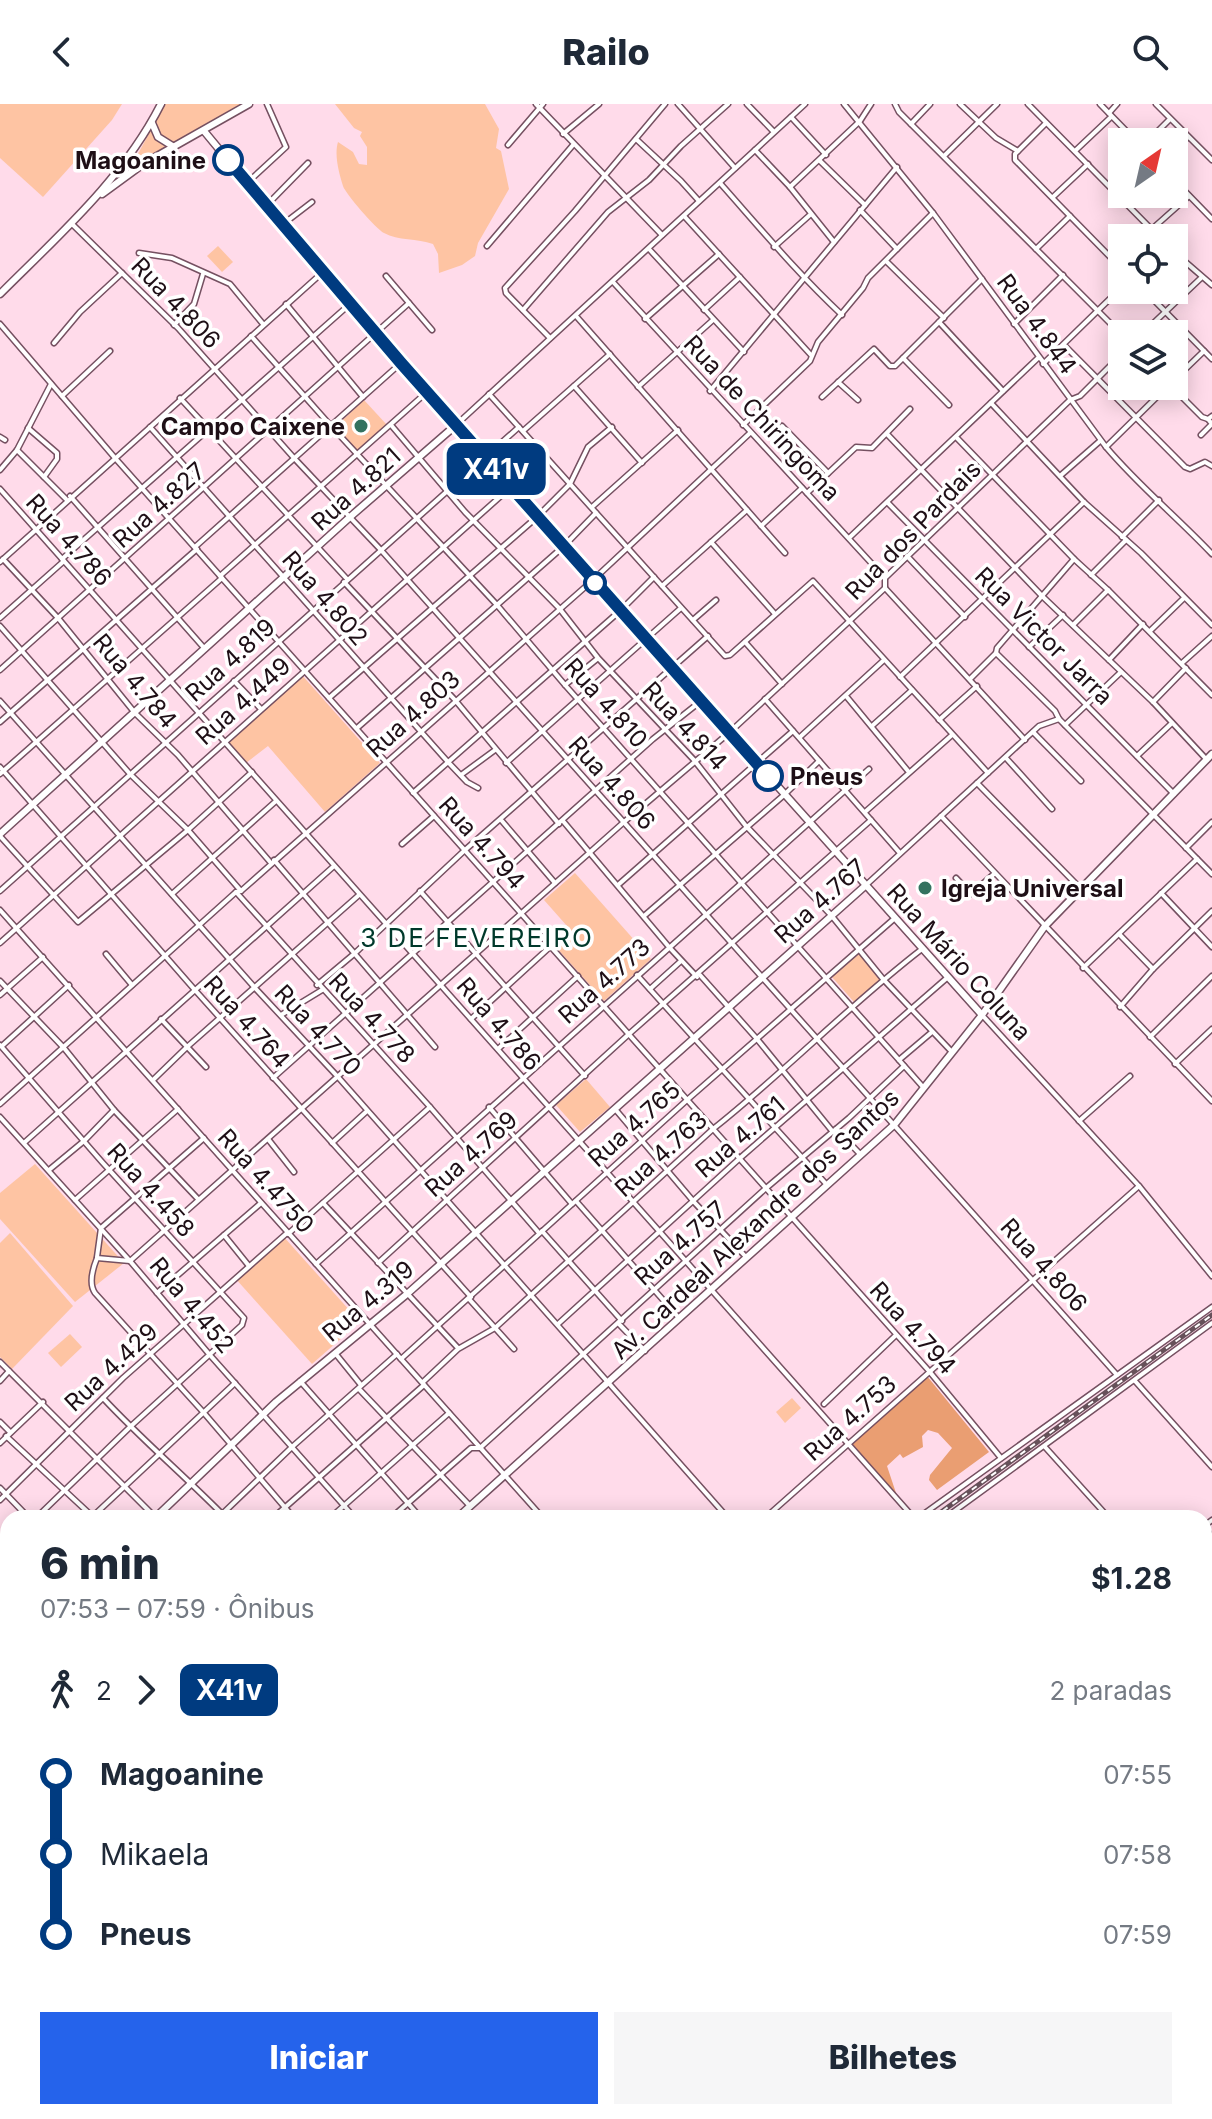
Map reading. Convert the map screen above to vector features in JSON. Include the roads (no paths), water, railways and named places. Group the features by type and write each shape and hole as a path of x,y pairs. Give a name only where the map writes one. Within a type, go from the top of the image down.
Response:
{"main road":[{"path":"0,294 127,162 161,104"},
{"path":"92,201 143,164 205,133 249,104"},
{"path":"152,123 158,137 174,147"},
{"name":"Rua Mário Coluna","path":"205,133 401,363 982,1015"},
{"name":"Rua 4.821","path":"0,835 350,517 456,425"},
{"name":"Av. Cardeal Alexandre dos Santos","path":"466,1510 829,1187 895,1124 982,1015 1045,926 1209,757"},
{"name":"Rua 4.767","path":"608,1115 865,886"},
{"name":"Rua 4.319","path":"164,1510 300,1381 407,1294 608,1115"}],"street":[{"path":"247,183 286,146 267,104"},
{"path":"563,134 599,104"},
{"path":"550,338 506,293 507,286 665,104"},
{"path":"678,104 735,168"},
{"path":"523,310 604,217 649,180 728,104"},
{"path":"747,104 773,132"},
{"name":"Rua 4.821","path":"456,425 805,104"},
{"name":"Rua 4.844","path":"844,104 933,213 1106,447 1126,471 1212,554"},
{"path":"790,187 860,121 871,104"},
{"path":"895,104 899,112 1108,321"},
{"path":"911,124 930,104"},
{"path":"960,104 996,138 1018,151"},
{"path":"944,156 997,104"},
{"path":"1028,104 1147,224"},
{"path":"1034,110 1040,104"},
{"path":"1100,104 1123,128"},
{"path":"1075,151 1117,104"},
{"path":"1156,104 1179,128"},
{"path":"508,145 540,105 573,145 663,236"},
{"path":"791,117 826,155"},
{"path":"1161,128 1170,119"},
{"path":"1046,123 1014,158 1108,255"},
{"path":"1188,137 1212,160"},
{"path":"636,139 699,201"},
{"path":"487,246 573,145"},
{"path":"755,150 790,187 834,243"},
{"path":"820,161 865,205"},
{"path":"266,206 308,163"},
{"path":"1053,197 1088,164"},
{"path":"710,391 897,167"},
{"path":"720,183 769,236 774,247 842,315"},
{"path":"1158,224 1189,196 1212,219"},
{"path":"282,225 312,202"},
{"path":"860,210 897,249"},
{"path":"743,425 807,364 818,342 863,288 866,280 933,213"},
{"path":"774,247 811,214"},
{"path":"684,216 811,355"},
{"path":"1036,249 1070,216"},
{"name":"Rua 4.806","path":"71,223 215,368 294,458 407,578 1117,1375"},
{"path":"649,249 744,352"},
{"path":"139,253 172,258 230,284 263,324"},
{"path":"645,319 719,254"},
{"path":"886,261 944,318"},
{"path":"1188,265 1212,285"},
{"path":"2,560 323,272"},
{"path":"54,343 80,312 122,273"},
{"path":"174,325 194,304 203,274"},
{"path":"1013,324 1063,275"},
{"path":"386,276 432,330"},
{"path":"704,310 740,277"},
{"path":"1156,320 1201,278"},
{"path":"822,397 874,349 892,367 982,279"},
{"name":"Rua de Chiringoma","path":"613,282 885,578"},
{"path":"1043,364 1108,301"},
{"name":"Rua 4.827","path":"0,670 409,303"},
{"path":"286,304 363,397"},
{"path":"0,618 97,527 350,304"},
{"path":"1158,304 1212,359"},
{"path":"576,316 785,553"},
{"path":"638,387 713,320"},
{"path":"939,322 1003,391"},
{"name":"Rua 4.794","path":"0,324 278,642 929,1371 1001,1458"},
{"name":"Rua 4.810","path":"251,336 497,605 577,699 925,1088"},
{"path":"1064,345 1185,467 1190,469 1205,462 1212,466"},
{"path":"61,396 110,351"},
{"path":"1188,366 1204,351"},
{"name":"Rua 4.819","path":"0,891 447,490 610,354"},
{"path":"903,358 949,405"},
{"path":"849,538 1038,358"},
{"path":"0,722 401,363"},
{"name":"Rua dos Pardais","path":"130,1261 475,953 694,760 730,732 885,588 885,578 1026,440 1070,400 1080,396 1108,367"},
{"path":"838,382 858,400"},
{"path":"0,470 17,450 51,384"},
{"path":"574,386 642,463"},
{"path":"1,771 427,392"},
{"path":"489,394 725,656 813,581 988,773"},
{"path":"180,398 370,611 455,700 506,763 590,852 681,961 728,1006 808,1102 862,1156"},
{"path":"1106,447 1156,400"},
{"path":"1188,400 1209,417 1212,424 1201,435"},
{"path":"991,403 1084,502 1212,625"},
{"path":"807,493 856,447 870,449 910,409"},
{"name":"Rua 4.814","path":"391,425 473,520 559,608 635,700 694,760 746,826 831,915 883,979 952,1052"},
{"path":"782,426 828,473"},
{"name":"Rua 4.802","path":"150,427 363,669 448,762 478,788"},
{"path":"329,698 537,517 570,484 585,450 612,427"},
{"path":"28,428 57,453 57,459 44,477"},
{"path":"592,507 678,430"},
{"name":"Rua 4.803","path":"0,1104 593,580 750,433"},
{"path":"887,434 1042,596 1209,757"},
{"path":"956,437 1212,695"},
{"path":"1060,476 1101,440"},
{"path":"17,450 97,527 205,649"},
{"name":"Rua 4.449","path":"0,943 511,487 543,455"},
{"path":"761,526 802,488"},
{"name":"Rua 4.786","path":"0,489 907,1510"},
{"path":"1091,575 1159,500"},
{"path":"900,677 1084,502"},
{"name":"Rua Victor Jarra","path":"888,503 1174,794"},
{"path":"662,586 747,510"},
{"path":"357,728 564,546 597,512"},
{"path":"711,542 775,614"},
{"path":"907,556 965,617"},
{"path":"970,679 996,653 997,648 1074,559"},
{"name":"Rua 4.784","path":"2,560 58,618 135,713 178,755 435,1047"},
{"path":"413,793 621,610 654,577"},
{"path":"885,588 1025,740"},
{"path":"1073,625 1108,590"},
{"path":"1150,631 1184,598"},
{"path":"693,620 716,600"},
{"path":"506,763 682,607"},
{"path":"1029,647 1063,615"},
{"path":"1109,660 1143,624"},
{"name":"Rua 4.778","path":"0,626 130,774 214,859 317,985 540,1232 596,1289 645,1351"},
{"path":"317,985 708,636"},
{"path":"1153,702 1212,636"},
{"path":"745,642 782,684"},
{"path":"996,653 1021,674 1059,719 1212,874"},
{"path":"565,685 598,658"},
{"path":"799,737 884,660"},
{"path":"1065,725 1121,672"},
{"path":"234,681 261,709"},
{"path":"939,720 977,686"},
{"path":"872,726 912,690"},
{"path":"846,696 909,772"},
{"path":"765,699 899,852"},
{"name":"Rua 4.770","path":"0,701 721,1510"},
{"path":"273,1078 631,759 701,701"},
{"name":"Rua 4.767","path":"865,886 1033,732 1049,720 1059,719"},
{"path":"1137,756 1172,723"},
{"path":"618,885 793,731"},
{"path":"1033,732 1081,781"},
{"path":"865,812 952,735"},
{"path":"461,775 495,750"},
{"path":"1006,758 1052,809"},
{"path":"644,916 819,761"},
{"name":"Rua 4.773","path":"316,1264 869,769"},
{"name":"Rua 4.764","path":"1,771 385,1204 442,1263 514,1349"},
{"path":"0,835 78,922 252,772"},
{"path":"977,783 1080,888"},
{"path":"172,894 276,801"},
{"path":"402,844 434,816"},
{"path":"941,816 1212,1101"},
{"path":"501,820 555,883"},
{"name":"Rua 4.769","path":"378,1263 629,1034 871,820"},
{"path":"1186,848 1212,822"},
{"path":"1083,968 1197,859"},
{"path":"25,1142 334,866"},
{"path":"956,878 971,894 994,874"},
{"path":"420,891 585,1076"},
{"path":"1161,893 1212,947"},
{"path":"153,1080 359,895"},
{"name":"Rua 4.4750","path":"0,910 536,1510"},
{"path":"1120,1007 1153,969 1212,911"},
{"name":"Rua 4.765","path":"229,1510 292,1447 360,1387 438,1327 687,1100 895,918"},
{"path":"1119,934 1153,969"},
{"path":"471,1019 551,946"},
{"name":"Rua 4.763","path":"282,1510 386,1419 458,1349 495,1328 713,1129 749,1101 883,979 922,949"},
{"path":"106,954 132,985"},
{"path":"0,995 43,957"},
{"path":"650,989 681,961"},
{"path":"637,975 829,1187"},
{"path":"498,1049 578,976"},
{"path":"1150,1037 1212,976"},
{"name":"Rua 4.761","path":"558,1325 739,1159 948,977"},
{"path":"0,981 64,1048 168,1170 198,1199"},
{"path":"0,1046 69,985"},
{"path":"281,1015 322,990"},
{"name":"Rua Mário Coluna","path":"982,1015 1139,1186 1212,1276"},
{"path":"161,1019 206,1067"},
{"path":"1175,1064 1212,1029"},
{"path":"899,1060 932,1032"},
{"name":"Rua 4.458","path":"0,1046 244,1318 244,1322 209,1354"},
{"name":"Rua 4.757","path":"400,1510 471,1448 480,1448 904,1066"},
{"path":"1079,1121 1130,1076"},
{"name":"Rua 4.429","path":"0,1500 151,1354 430,1107"},
{"path":"489,1107 544,1172 602,1231 679,1318"},
{"path":"75,1200 178,1109"},
{"path":"615,1109 694,1202 748,1258"},
{"path":"49,1170 84,1141 114,1110"},
{"path":"332,1143 367,1111"},
{"name":"Rua 4.452","path":"0,1117 348,1510"},
{"path":"204,1138 101,1228 91,1288 287,1510"},
{"path":"268,1139 294,1172"},
{"name":"Rua 4.753","path":"774,1510 1139,1186"},
{"path":"157,1293 261,1203"},
{"path":"323,1203 458,1349"},
{"path":"224,1235 249,1266"},
{"path":"97,1258 130,1261"},
{"path":"927,1510 1212,1307"},
{"path":"959,1510 1212,1323"},
{"path":"824,1404 895,1336"},
{"path":"335,1353 386,1419 470,1506"},
{"path":"45,1510 209,1354"},
{"path":"0,1362 148,1510"},
{"path":"0,1381 9,1371"},
{"path":"300,1381 413,1510"},
{"path":"1135,1381 1212,1467"},
{"path":"99,1510 235,1383"},
{"path":"103,1398 216,1510"},
{"path":"0,1443 43,1402"},
{"path":"339,1510 449,1413"},
{"path":"0,1422 8,1434 84,1510"},
{"path":"1045,1447 1102,1510"},
{"path":"0,1488 21,1510"}],"railway":[{"path":"944,1510 1212,1315"}],"place":[{"name":"Magoanine","path":"228,160"},
{"name":"Campo Caixene","path":"361,426"},
{"name":"Pneus","path":"768,776"},
{"name":"Igreja Universal","path":"925,888"}],"district":[{"name":"3 DE FEVEREIRO","path":"477,937"}]}
